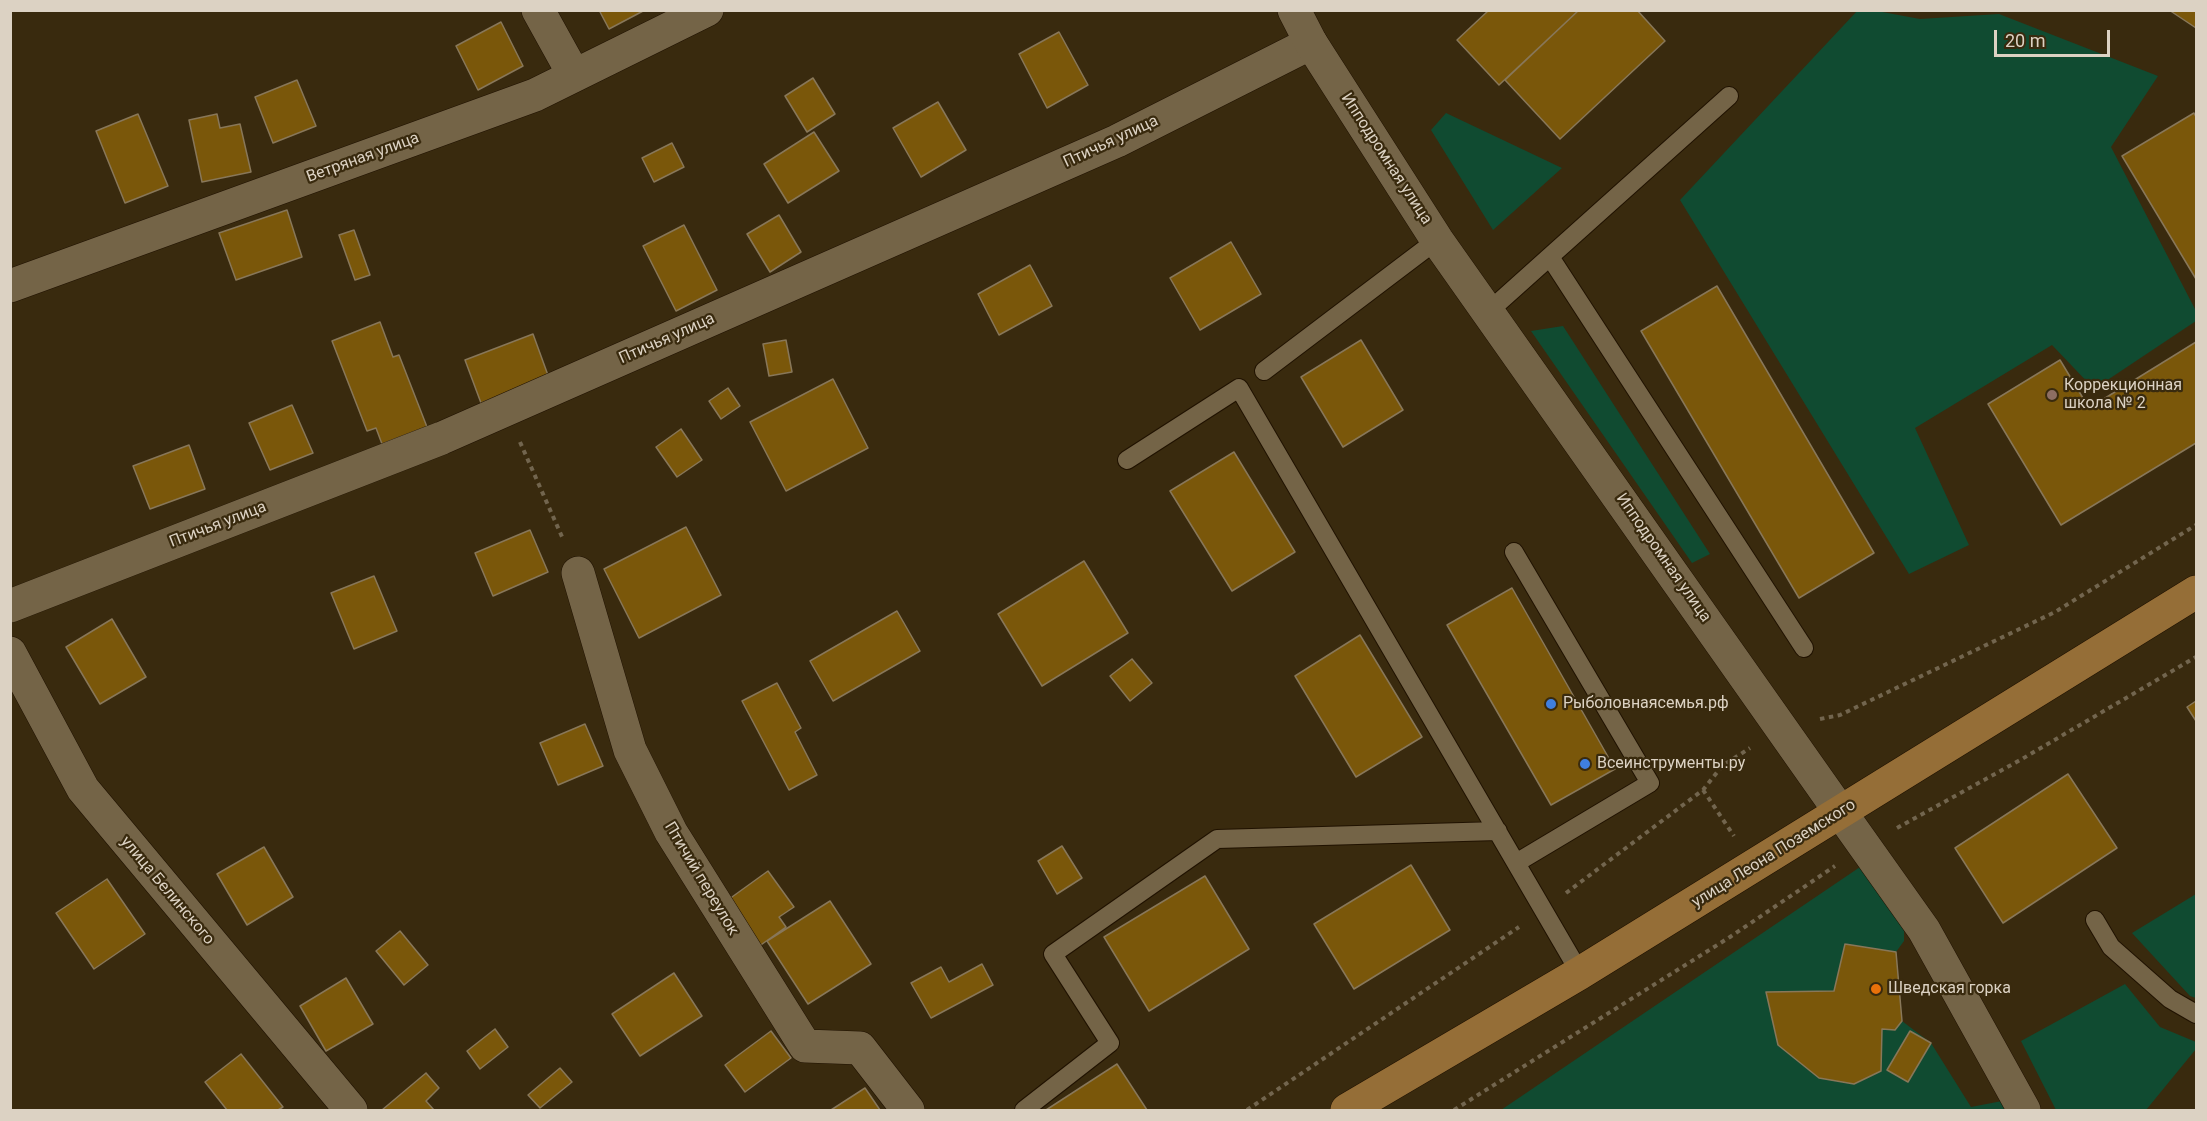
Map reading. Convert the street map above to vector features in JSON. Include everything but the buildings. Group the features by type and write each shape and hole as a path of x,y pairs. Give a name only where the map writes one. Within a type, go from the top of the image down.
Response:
{"main road":[{"name":"улица Леона Поземского","path":"1347,1110 1580,973 2196,592"}],"street":[{"path":"538,10 574,75"},
{"name":"Ветряная улица","path":"10,286 535,95 707,10"},
{"name":"Ипподромная улица","path":"1294,10 1311,44 1437,240 1924,930 2024,1110"},
{"name":"Птичья улица","path":"10,606 442,438 1117,141 1311,44"},
{"name":"Птичий переулок","path":"578,573 630,750 671,832 805,1046 860,1048 908,1110"},
{"name":"улица Белинского","path":"10,653 83,789 351,1110"}],"lane":[{"path":"1488,312 1730,96"},
{"path":"1264,371 1437,240"},
{"path":"1550,257 1804,648"},
{"path":"1127,460 1239,388 1580,973"},
{"path":"1514,552 1650,783 1516,862"},
{"path":"1024,1110 1110,1043 1053,954 1217,838 1498,831"},
{"path":"2095,920 2111,947 2170,999 2196,1014"}],"path":[{"path":"506,410 578,573"},
{"path":"1782,727 1840,716 2055,612 2196,525"},
{"path":"1454,1110 1730,937 1865,846 2022,759 2196,657"}],"green space":[{"path":"1858,10 1920,19 1999,14 2158,76 2111,147 2196,311 2196,321 2094,389 2052,345 1915,428 1969,545 1909,574 1680,200"},
{"path":"1446,113 1562,168 1493,230 1431,130"},
{"path":"1563,326 1710,554 1692,563 1531,331"},
{"path":"1863,865 1904,918 1904,941 1896,952 1902,1021 1931,1043 1971,1107 2002,1101 2006,1110 1501,1110"},
{"path":"2196,894 2196,998 2190,996 2132,933"},
{"path":"2125,984 2160,1027 2196,1042 2196,1049 2146,1110 2056,1110 2021,1041"}],"place":[{"name":"Коррекционная школа № 2","path":"2052,395"},
{"name":"Рыболовнаясемья.рф","path":"1551,704"},
{"name":"Всеинструменты.ру","path":"1585,764"},
{"name":"Шведская горка","path":"1876,989"}]}
